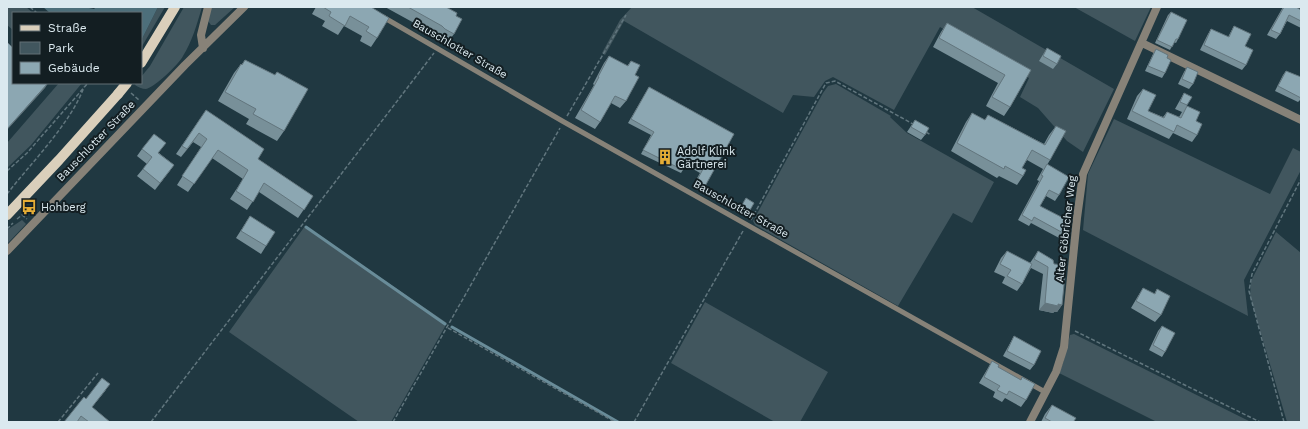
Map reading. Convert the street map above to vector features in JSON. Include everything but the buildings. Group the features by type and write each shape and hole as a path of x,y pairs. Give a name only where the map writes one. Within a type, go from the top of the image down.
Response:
{"main road":[{"path":"142,61 175,7"},
{"path":"7,215 86,131 118,94 128,88"}],"street":[{"path":"202,48 201,35 208,7"},
{"name":"Bauschlotter Straße","path":"7,251 202,48 244,7"},
{"name":"Alter Göbricher Weg","path":"1030,422 1060,361 1067,327 1072,262 1082,179 1157,7"},
{"path":"1142,43 1301,120"}],"lane":[{"name":"Bauschlotter Straße","path":"378,15 564,122 1045,392"}],"path":[{"path":"394,422 626,15"},
{"path":"151,422 437,49"},
{"path":"634,422 741,233 748,225 826,83 835,81 906,121 919,126"},
{"path":"7,171 26,153 87,84"},
{"path":"7,194 80,99 84,88"},
{"path":"128,88 146,106"},
{"path":"925,131 931,135"},
{"path":"1284,422 1249,291 1252,274 1301,179"},
{"path":"1067,327 1260,422"},
{"path":"448,328 615,422"},
{"path":"58,422 98,373"}],"green space":[{"path":"7,7 26,7 32,12 12,12 12,29 7,25"},
{"path":"158,7 165,7 142,46 142,39"},
{"path":"184,7 202,7 192,39 181,60 172,70 150,88 146,89 136,86 136,84 142,84 142,76 150,66"},
{"path":"211,7 235,7 215,25 211,25 208,21"},
{"path":"632,7 972,7 1114,89 1083,152 1067,141 1038,108 1020,97 1029,78 940,27 894,110 833,77 825,81 814,97 793,95 783,113 624,21 605,55 602,53 620,20"},
{"path":"1074,7 1151,7 1135,41"},
{"path":"58,84 81,84 31,145 7,168 7,143"},
{"path":"836,84 891,116 890,117 907,133 994,182 972,223 953,213 898,306 755,225 753,221 823,93 828,86"},
{"path":"1114,119 1270,194 1293,148 1301,152 1301,170 1244,280 1248,316 1083,230 1088,174"},
{"path":"22,220 26,224 7,244 7,230"},
{"path":"305,226 447,323 391,422 359,422 229,332"},
{"path":"1276,232 1301,253 1301,422 1287,422 1250,296 1251,281"},
{"path":"705,302 828,372 800,422 775,422 671,363"},
{"path":"1074,334 1251,422 1157,422 1059,373 1070,335"}],"shaded area":[{"path":"43,7 84,7 94,9 96,7 158,7 142,39 142,12 49,12"}],"waterway":[{"path":"306,227 445,324"},
{"path":"452,327 618,422"}],"place":[{"name":"Adolf Klink Gärtnerei","path":"665,157"},
{"name":"Hohberg","path":"29,207"}]}
